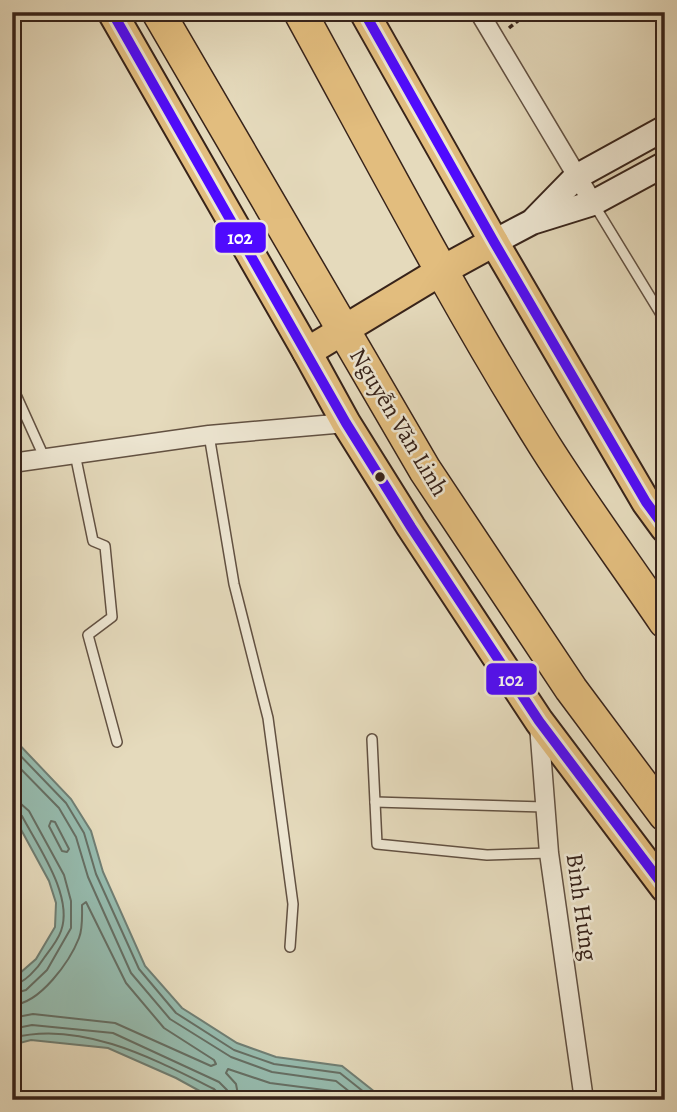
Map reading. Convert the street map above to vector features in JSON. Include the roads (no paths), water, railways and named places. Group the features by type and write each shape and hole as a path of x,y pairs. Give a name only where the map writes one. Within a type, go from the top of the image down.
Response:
{"highway":[{"name":"Nguyễn Văn Linh","path":"158,12 425,470 571,689 665,816"},
{"path":"300,12 441,271 545,447 665,622"}],"main road":[{"name":"Nguyễn Văn Linh","path":"112,12 346,423 539,721 665,888"},
{"path":"364,12 494,242 646,502 665,528"},
{"path":"307,352 494,242"}],"street":[{"path":"478,12 593,203"},
{"path":"532,222 576,177 665,128"},
{"path":"494,242 532,222 593,203 665,164"},
{"path":"13,463 209,435 346,423"},
{"name":"Bình Hưng","path":"539,721 549,853 584,1100"}],"lane":[{"path":"593,203 665,321"},
{"path":"12,386 44,459"},
{"path":"209,435 234,584 268,718 293,904 290,947"},
{"path":"75,454 93,541 105,546 112,617 88,635 117,742"},
{"path":"372,739 377,844 487,855 549,853"},
{"path":"375,802 545,807"},
{"path":"16,1053 16,1100"}],"water":[{"path":"12,737 71,799 91,831 103,872 145,966 182,1008 237,1043 276,1057 342,1066 385,1100 216,1100 176,1078 108,1048 31,1040 12,1045 12,980 36,959 55,927 56,903 49,881 12,813"}]}
